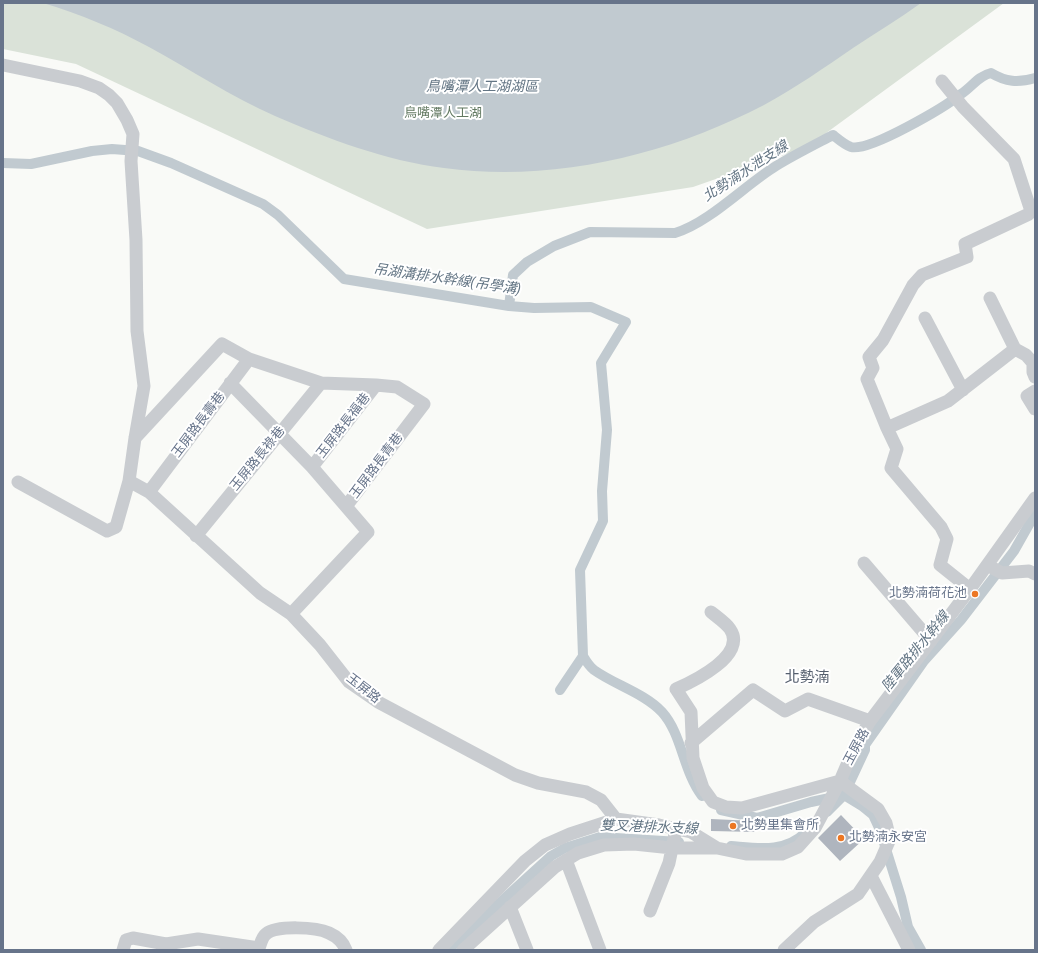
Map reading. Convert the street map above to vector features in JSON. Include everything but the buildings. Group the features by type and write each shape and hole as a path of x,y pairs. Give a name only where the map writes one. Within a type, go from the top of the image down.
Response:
{"street":[{"path":"3,65 80,81 99,88 109,95 128,120 133,134 131,161 136,240 137,331 144,386 134,438 129,482 116,527 107,531 18,482"},
{"path":"942,81 963,107 1014,159 1031,211 1029,214 965,244 967,257 922,275 913,286 883,340 869,357 873,368 868,379 887,428 897,449 891,468 941,527 947,539 940,565 970,589"},
{"path":"990,298 1015,349 1026,355 1033,363 1035,378"},
{"path":"925,318 963,390"},
{"path":"134,438 222,344 249,359 321,383 376,385"},
{"path":"887,428 948,401 1015,349"},
{"name":"玉屏路長壽巷","path":"149,492 249,359"},
{"path":"230,383 280,433 346,505"},
{"name":"玉屏路長祿巷","path":"196,536 321,383"},
{"name":"玉屏路長青巷","path":"291,614 368,532 346,505 424,404 397,387 376,385"},
{"name":"玉屏路長福巷","path":"312,467 376,385"},
{"path":"1035,391 1027,396 1035,409"},
{"name":"玉屏路","path":"129,482 149,492 260,593 291,614 320,645 349,682 378,702 515,775 538,783 586,792 601,800 616,819"},
{"name":"玉屏路","path":"439,950 524,861 545,845 570,834 616,819 691,832 717,848 746,854 782,854 798,847 815,828 837,786 855,746 870,721 932,641 1035,498"},
{"path":"864,563 932,641"},
{"path":"988,565 1002,574 1029,571 1035,574"},
{"path":"711,612 730,629 734,642 731,652 710,670 676,690 692,712 693,758 703,788 713,802 726,807 748,806 811,789 837,786"},
{"path":"692,743 753,690 785,712 808,699 870,721"},
{"name":"玉屏路","path":"837,786 852,790 878,809 886,823 890,839 880,862 870,876"},
{"path":"650,910 669,863 676,829"},
{"path":"463,950 555,867 578,853 604,846 634,844 672,848 717,848"},
{"path":"566,860 600,950"},
{"path":"784,950 814,922 858,894 870,876 909,950"},
{"path":"510,907 527,950"},
{"path":"123,950 126,940 133,938 166,944 198,940 259,948 264,935 273,929 310,928 329,932 342,941 346,950"}],"green space":[{"name":"鳥嘴潭人工湖湖區","path":"3,3 1004,3 807,147 693,187 427,229 76,64 3,49"}],"water":[{"name":"鳥嘴潭人工湖湖區","path":"43,3 921,3 809,78 764,105 727,123 689,138 649,151 609,161 568,168 526,172 485,172 423,165 379,155 316,133 259,109 124,34 98,22"}],"waterway":[{"name":"北勢湳水泄支線","path":"509,306 513,275 527,262 554,246 590,232 675,233 701,221 776,166 833,135 851,147 860,147 874,143 924,118 965,91 986,74 991,73 1012,81 1023,81 1035,78"},
{"name":"吊湖溝排水幹線(吊學溝)","path":"3,163 31,164 92,151 112,149 138,151 171,163 263,204 278,215 344,279 509,306 534,308 591,307 626,322 601,363 607,430 602,491 603,521 580,570 583,656 560,690"},
{"name":"陸軍路排水幹線","path":"827,812 844,795 865,750 865,745 924,661 961,620 1014,551 1035,514"},
{"name":"吊湖溝排水幹線(吊學溝)","path":"583,656 594,670 638,694 655,705 662,712 674,731 691,775 702,796"},
{"name":"吊湖溝排水幹線(吊學溝)","path":"721,810 757,818 811,802 844,795 862,806 873,815 880,830 901,897 908,927 921,950"},
{"name":"雙叉港排水支線","path":"731,846 770,848 789,844 805,833"},
{"name":"雙叉港排水支線","path":"448,950 551,856 565,848 600,837 679,842"}],"place":[{"name":"北勢湳荷花池","path":"975,594"},
{"name":"北勢里集會所","path":"733,826"},
{"name":"北勢湳永安宮","path":"841,838"}],"district":[{"name":"北勢湳","path":"807,678"}],"park label":[{"name":"鳥嘴潭人工湖","path":"443,114"}]}
